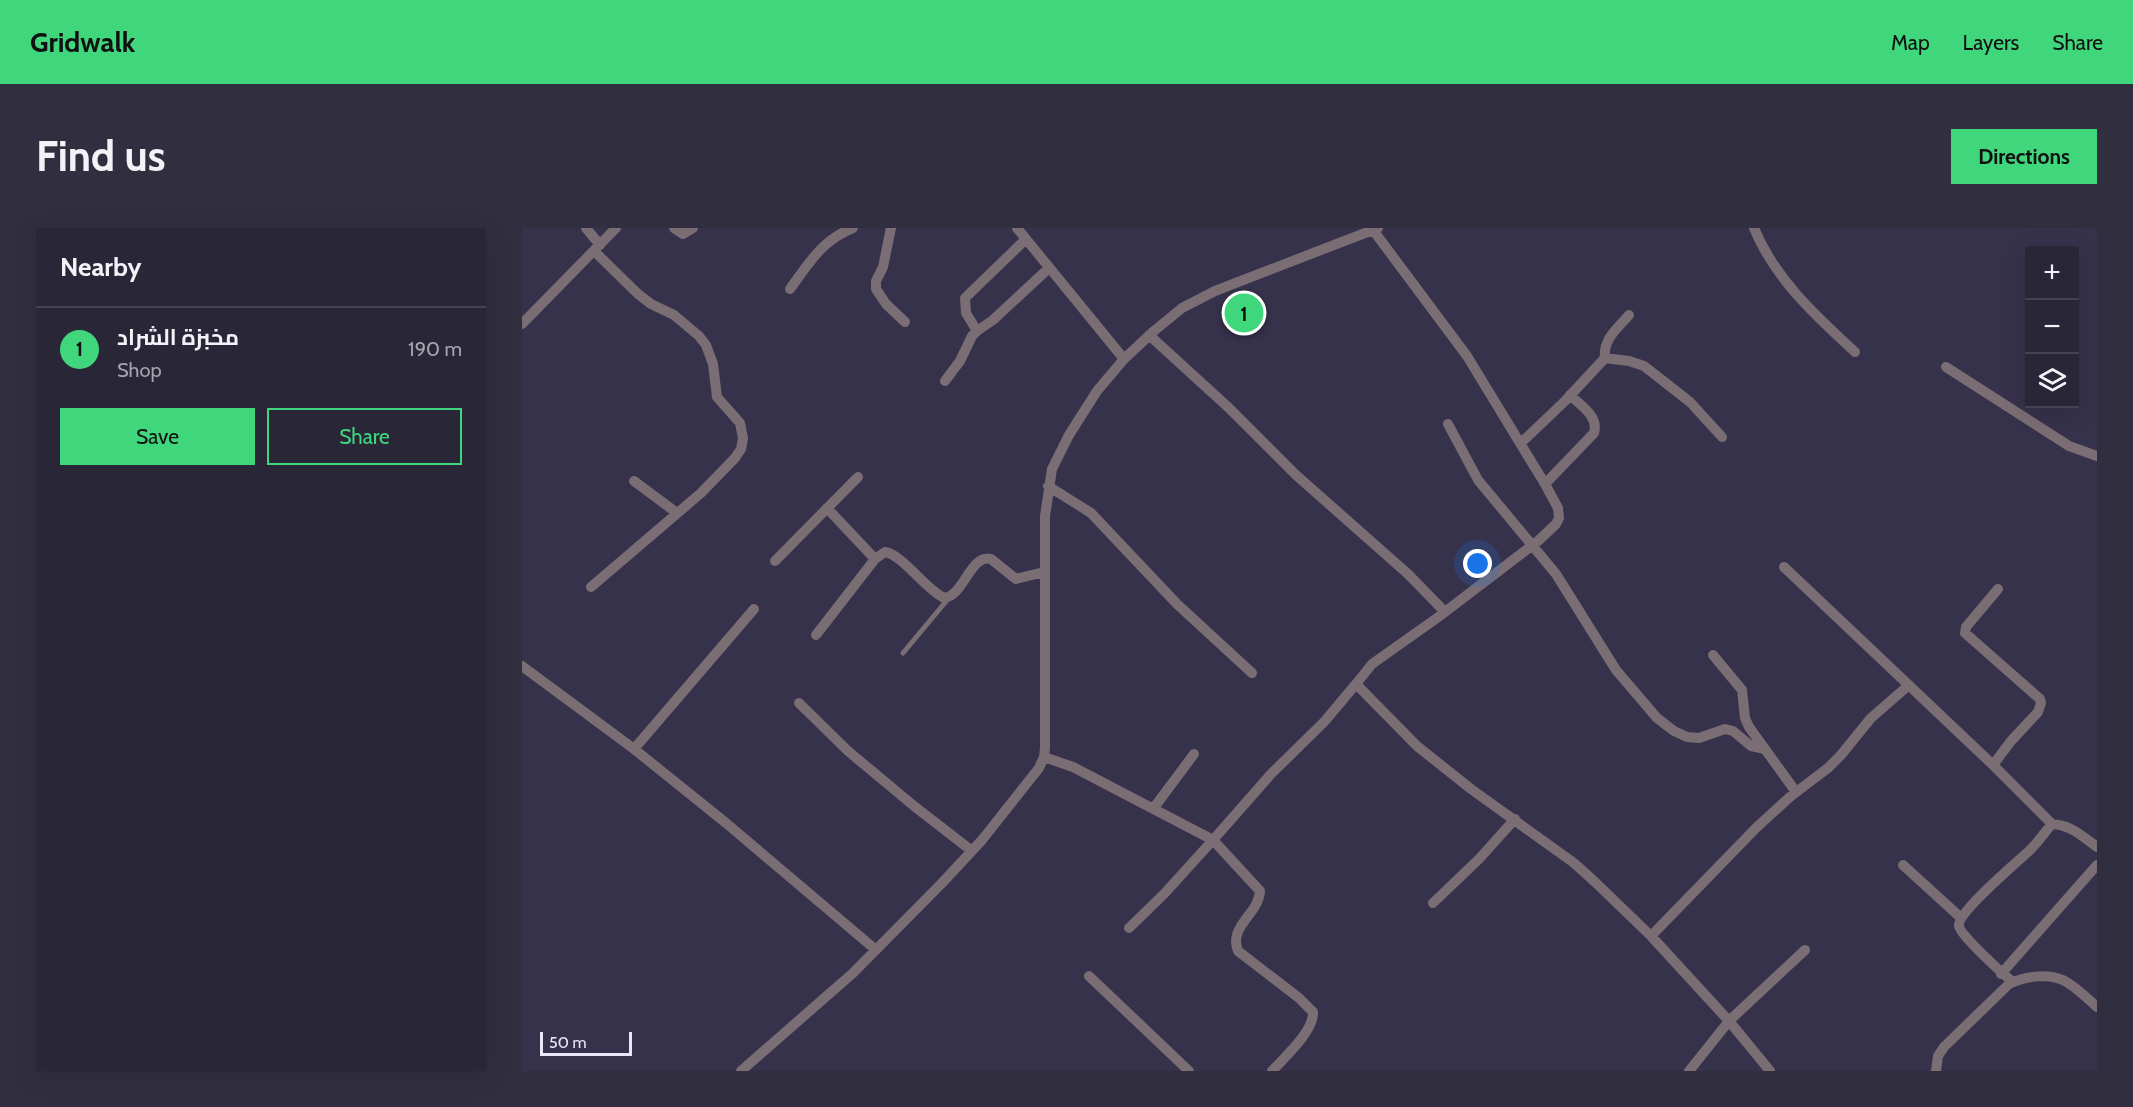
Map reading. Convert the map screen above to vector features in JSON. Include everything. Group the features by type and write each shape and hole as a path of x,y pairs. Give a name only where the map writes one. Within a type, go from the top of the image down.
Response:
{"street":[{"path":"586,228 597,248 638,294 651,304 674,315 699,336 706,345 713,364 717,397 743,429 741,449 701,494 591,586"},
{"path":"522,324 616,228"},
{"path":"674,228 683,234 693,228"},
{"path":"790,289 815,254 828,241 836,234 853,228"},
{"path":"891,228 883,267 876,281 876,290 886,304 905,322"},
{"path":"1017,228 1124,359"},
{"path":"1754,228 1776,269 1798,298 1855,352"},
{"path":"741,1071 876,950 972,851 1039,768 1044,757 1040,573 1048,486 1057,458 1097,392 1124,359 1182,308 1215,291 1376,229 1467,356 1521,443 1558,508 1556,524 1532,546 1372,664 1324,722 1272,774 1164,894 1129,928"},
{"path":"977,331 966,313 965,298 1026,239"},
{"path":"945,381 960,361 972,336 1050,268"},
{"path":"1521,443 1605,358 1604,349 1607,341 1629,315"},
{"path":"1149,335 1229,408 1296,475 1408,574 1445,612"},
{"path":"1605,358 1629,361 1644,366 1690,402 1722,437"},
{"path":"1946,367 2069,446 2097,456"},
{"path":"1545,484 1594,434 1596,426 1594,418 1570,395"},
{"path":"1448,424 1478,480 1556,574 1616,669 1657,718 1674,731 1687,737 1699,738 1725,729 1732,731 1751,746 1764,749"},
{"path":"775,561 858,477"},
{"path":"634,481 677,513"},
{"path":"1048,486 1091,513 1177,604 1252,673"},
{"path":"827,508 875,559"},
{"path":"816,635 880,554 889,552 940,596 949,598 981,559 991,559 1016,579 1040,573"},
{"path":"1784,567 2052,824 2063,824 2073,828 2097,847"},
{"path":"1993,765 2016,735 2038,712 2041,703 2040,699 1965,633 1966,627 1998,589"},
{"path":"634,749 754,609"},
{"path":"1713,655 1742,690 1745,718 1764,749 1796,792"},
{"path":"522,666 634,749 726,823 876,950"},
{"path":"1356,684 1417,746 1471,789 1574,863 1651,936 1730,1021 1770,1071"},
{"path":"1651,936 1756,828 1796,792 1828,768 1871,718 1909,685"},
{"path":"799,703 848,751 972,851"},
{"path":"1153,809 1194,754"},
{"path":"1044,757 1073,767 1213,840 1260,891 1256,903 1235,938 1238,951 1299,998 1313,1012 1311,1024 1305,1034 1272,1071"},
{"path":"1433,903 1479,859 1515,819"},
{"path":"2013,982 2001,974 1960,930 1958,924 1960,918 1980,896 2033,848 2052,824"},
{"path":"1903,865 1960,918"},
{"path":"2001,974 2097,865"},
{"path":"1689,1071 1730,1021 1805,950"},
{"path":"1089,976 1189,1071"},
{"path":"1936,1071 1938,1056 1944,1047 2013,982 2019,979 2040,977 2066,981 2097,1007"}],"lane":[{"path":"903,653 949,598"}],"place":[{"name":"مخبزة الشراد","path":"1244,313"}]}
